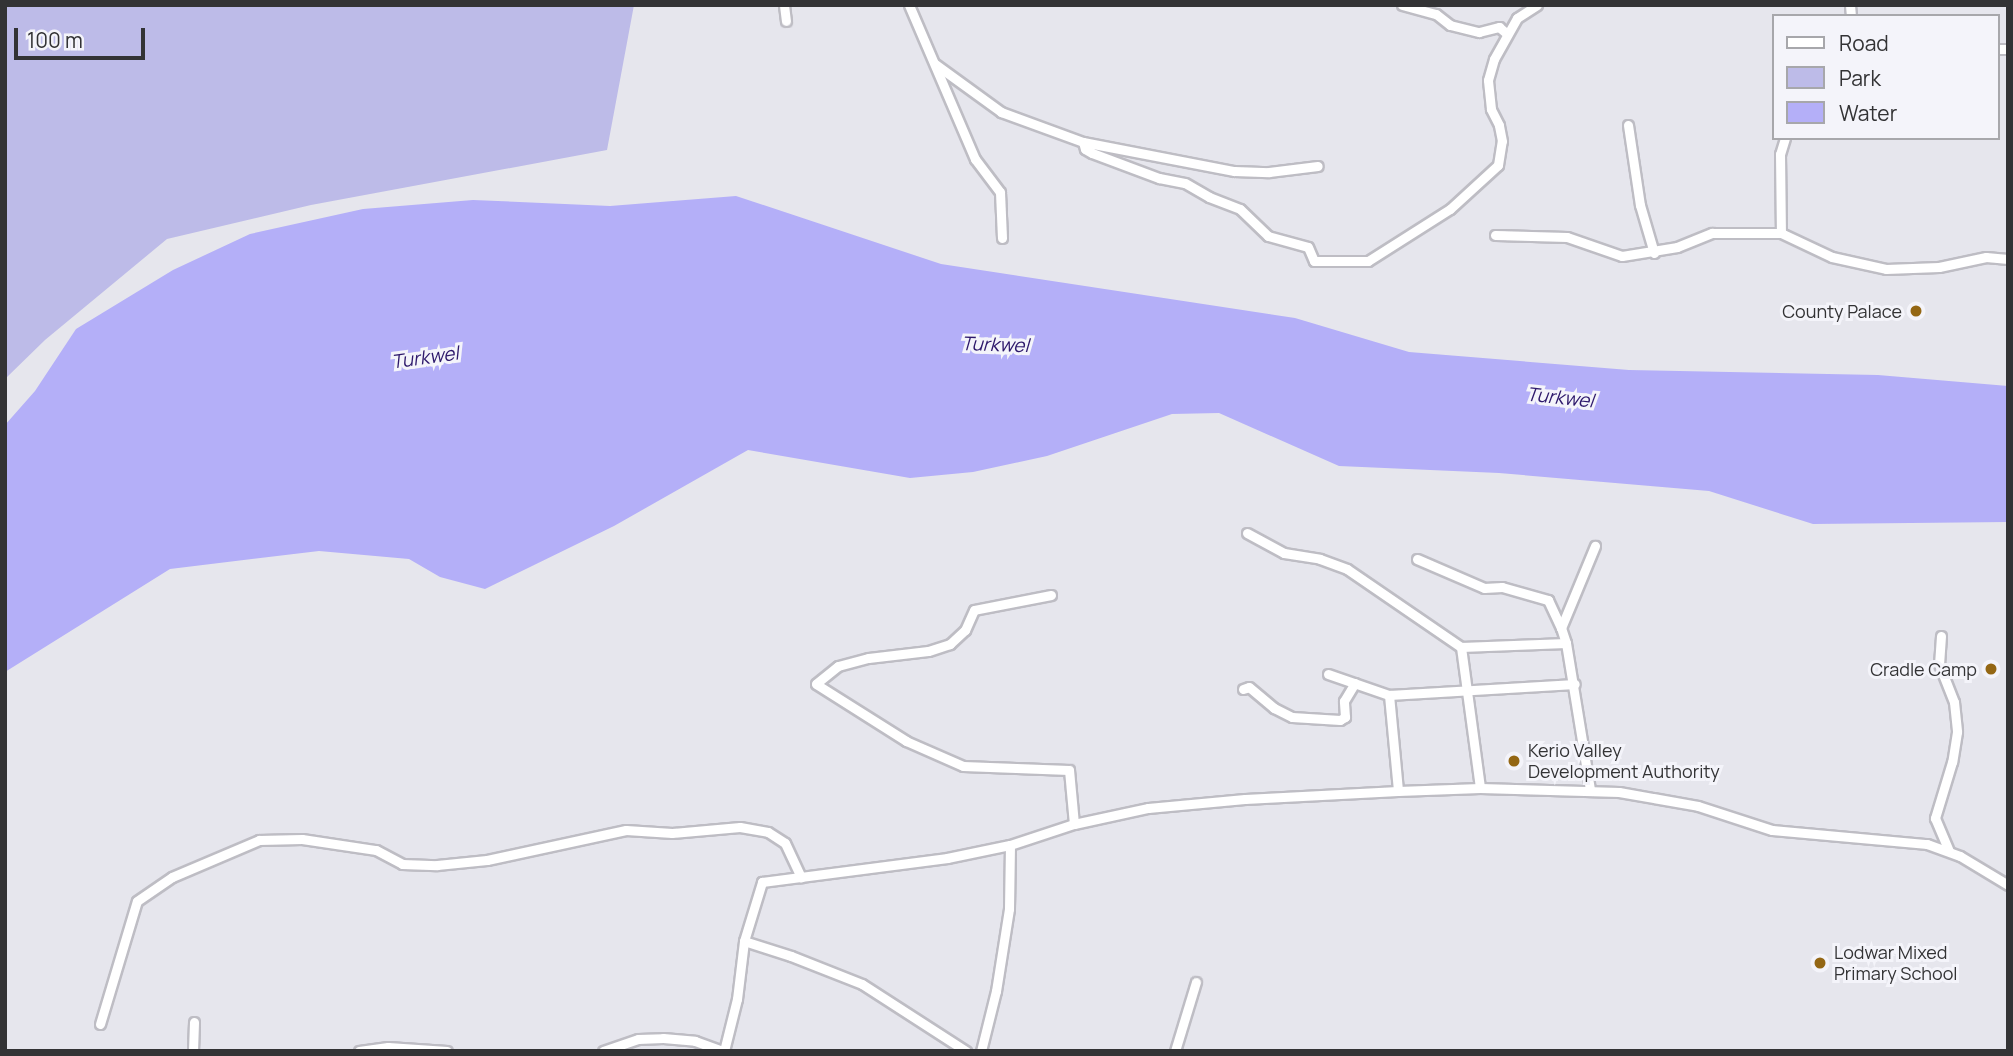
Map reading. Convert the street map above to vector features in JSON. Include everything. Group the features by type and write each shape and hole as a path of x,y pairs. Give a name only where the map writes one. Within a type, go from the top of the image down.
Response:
{"street":[{"path":"784,5 786,21"},
{"path":"909,5 975,159 1000,192 1002,238"},
{"path":"1402,5 1436,14 1450,25 1479,32 1499,27 1507,34"},
{"path":"1083,142 1085,149 1092,153 1159,178 1185,183 1209,198 1240,209 1268,236 1308,247 1314,261 1368,261 1450,209 1498,165 1502,141 1499,125 1491,109 1488,80 1494,59 1517,18 1537,5"},
{"path":"935,64 1001,112 1083,142 1234,171 1269,172 1318,166"},
{"path":"1628,125 1640,205 1654,253"},
{"path":"1781,233 1780,154 1784,140"},
{"path":"1495,235 1567,237 1622,256 1654,253 1712,233 1781,233 1832,257 1886,269 1939,267 1986,257 2008,259"},
{"path":"1247,533 1284,553 1320,559 1347,569 1461,647 1566,643"},
{"path":"1561,628 1595,546"},
{"path":"1417,559 1484,588 1502,587 1540,596 1553,607 1566,643 1575,684 1590,790"},
{"path":"1051,595 974,610 965,631 950,644 929,651 868,658 838,666 816,684 906,741 962,766 1069,769 1074,824"},
{"path":"1941,636 1939,664 1954,702 1958,732 1935,818 1948,851"},
{"path":"1461,647 1480,788"},
{"path":"1328,674 1389,695 1575,684"},
{"path":"1243,689 1249,687 1274,708 1293,717 1340,720 1346,717 1345,701 1355,683"},
{"path":"1389,695 1398,791"},
{"path":"603,1051 638,1039 695,1041 723,1051 737,999 744,942 762,882 947,858 1010,845 1074,824 1148,808 1245,799 1398,791 1480,788 1590,790 1698,806 1772,830 1894,840 1948,851 2008,886"},
{"path":"100,1024 136,901 172,877 260,840 302,839 376,850 402,864 437,865 487,860 512,852 626,830 672,833 740,827 768,832 785,843 801,877"},
{"path":"981,1051 996,991 1009,909 1010,845"},
{"path":"744,942 791,956 862,984 966,1051"},
{"path":"1175,1051 1196,982"},
{"path":"193,1051 194,1022"},
{"path":"359,1051 388,1047 447,1051"}],"green space":[{"path":"5,5 634,5 607,150 311,205 167,239 45,340 5,379"}],"water":[{"name":"Turkwel","path":"736,196 941,264 1295,318 1409,352 1629,370 1878,375 2008,386 2008,522 1813,524 1709,491 1499,473 1339,466 1219,413 1172,414 1047,456 973,472 910,478 748,450 614,526 485,589 440,577 409,559 319,551 170,569 5,672 5,425 35,391 76,329 173,270 250,234 363,209 473,200 610,206"}],"place":[{"name":"County Palace","path":"1916,311"},
{"name":"Cradle Camp","path":"1991,669"},
{"name":"Kerio Valley Development Authority","path":"1514,761"},
{"name":"Lodwar Mixed Primary School","path":"1820,963"}]}
